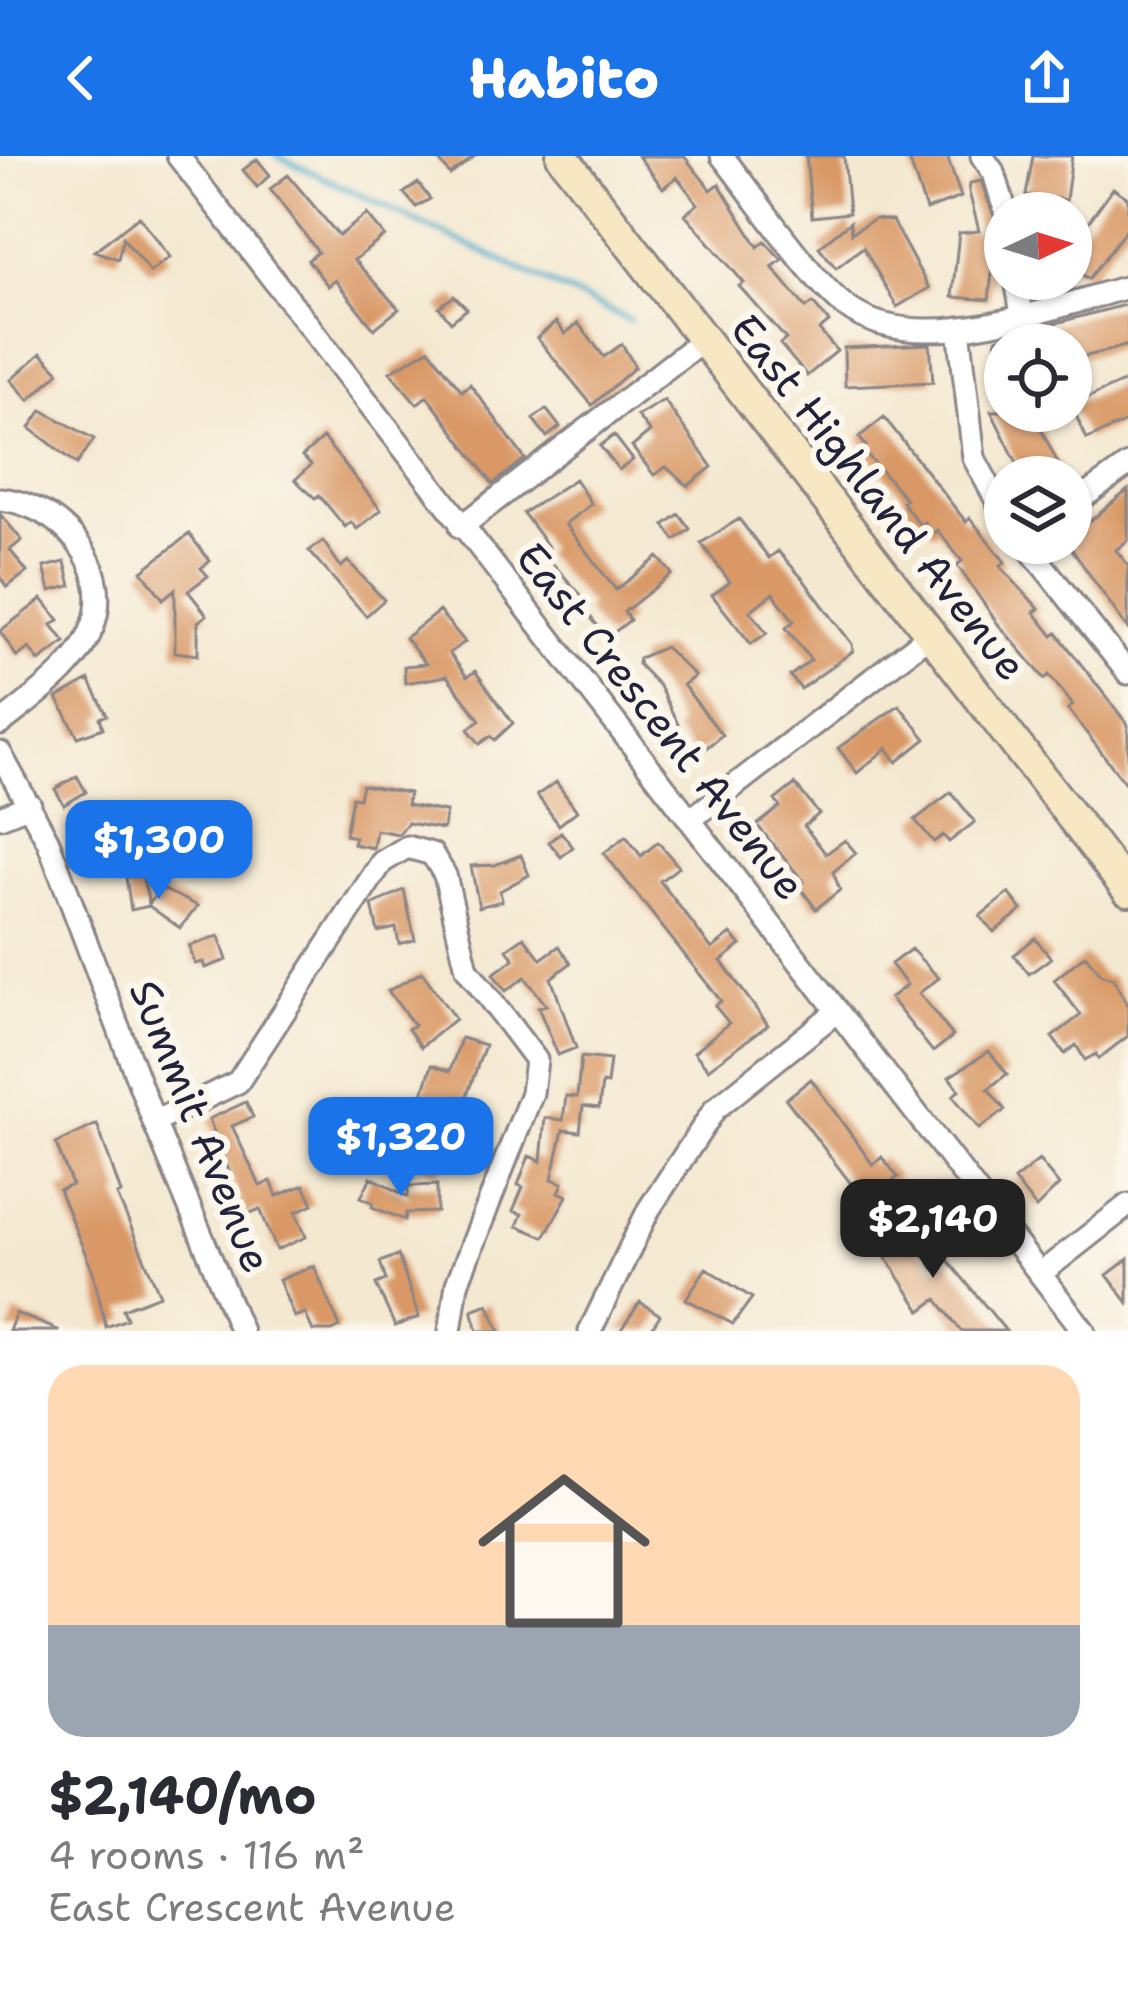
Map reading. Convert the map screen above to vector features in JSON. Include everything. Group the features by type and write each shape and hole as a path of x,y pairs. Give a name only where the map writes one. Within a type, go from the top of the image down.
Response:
{"street":[{"name":"East Crescent Avenue","path":"178,156 1084,1331"},
{"path":"722,156 842,303 892,327 959,328 1128,287"},
{"path":"982,156 1000,192"},
{"name":"East Highland Avenue","path":"574,160 704,339 1128,890"},
{"path":"1020,300 1022,315"},
{"path":"959,328 974,458 984,477"},
{"path":"461,527 704,339"},
{"path":"1092,491 1128,465"},
{"path":"0,499 37,507 68,529 86,557 96,604 94,621 66,667 0,724"},
{"path":"1042,564 1128,673"},
{"path":"690,820 932,633"},
{"name":"Summit Avenue","path":"0,753 30,806 241,1331"},
{"path":"0,817 30,806"},
{"path":"154,1122 238,1082 382,862 406,847 432,854 445,875 466,969 536,1060 532,1093 457,1284 450,1331"},
{"path":"590,1331 649,1209 715,1108 836,1012"},
{"path":"1040,1274 1128,1205"}],"building":[{"path":"436,156 475,156 450,175"},
{"path":"638,156 684,156 711,190 719,184 758,247 765,241 782,260 772,267 806,308 813,303 829,322 819,330 837,351 807,376 780,344 786,339 739,286 744,283 685,214 698,204 677,177 663,188"},
{"path":"806,156 844,156 849,213 812,217"},
{"path":"908,156 947,156 961,197 926,210"},
{"path":"1033,156 1072,156 1067,192 1027,192"},
{"path":"257,159 270,175 257,187 243,170"},
{"path":"288,175 339,236 367,214 385,236 354,260 399,309 374,329 335,280 328,286 308,260 318,252 270,189"},
{"path":"981,181 985,192 984,300 952,297 959,233 979,231 970,183"},
{"path":"418,183 430,199 416,207 404,193"},
{"path":"1113,188 1128,198 1128,227 1092,275 1092,217"},
{"path":"139,216 170,257 150,272 123,238 118,259 94,251"},
{"path":"875,219 892,221 929,288 897,307 863,247 836,268 819,247 850,222 851,233"},
{"path":"454,296 467,309 451,322 439,307"},
{"path":"1128,304 1128,345 1092,354 1092,324 1053,324"},
{"path":"556,322 565,334 578,323 604,357 622,344 635,367 592,405 537,338"},
{"path":"930,344 933,382 845,386 844,348"},
{"path":"429,349 462,391 470,384 525,459 493,484 427,396 417,404 390,372"},
{"path":"41,353 59,372 29,400 11,380"},
{"path":"1128,380 1128,421 1087,439 1084,432 1092,432 1092,396"},
{"path":"664,400 712,467 688,486 666,467 654,475 632,447 650,432 637,416"},
{"path":"546,409 560,427 547,437 533,419"},
{"path":"42,410 94,439 77,464 30,428"},
{"path":"884,417 966,522 970,518 984,536 984,564 1002,564 1039,609 1034,612 1053,636 1057,633 1128,725 1128,787 1068,709 1073,705 998,624 957,565 962,561 937,530 933,534 924,522 920,525 902,502 906,499 862,449 866,446 859,437"},
{"path":"1002,432 1042,432 1054,456 1014,456"},
{"path":"614,435 633,460 619,470 600,446"},
{"path":"323,438 381,510 357,529 351,522 345,527 319,495 315,498 295,480 311,465 302,457"},
{"path":"575,479 591,504 565,524 616,590 658,557 672,574 624,612 630,620 607,638 585,610 590,605 543,553 549,548 523,513"},
{"path":"1128,490 1128,540 1116,550 1128,565 1128,629 1082,564 1092,564 1092,520"},
{"path":"0,514 22,540 10,550 27,572 7,587 0,577"},
{"path":"679,514 690,529 675,540 664,525"},
{"path":"739,519 769,558 778,551 852,644 853,651 801,689 790,676 811,660 786,628 794,621 773,593 750,611 767,633 751,644 712,595 730,582 701,543"},
{"path":"189,534 210,561 201,568 208,576 188,591 207,615 198,622 198,655 175,652 175,589 163,599 142,571"},
{"path":"323,541 341,567 348,561 384,600 366,616 309,551"},
{"path":"65,562 71,586 50,591 44,567"},
{"path":"42,599 59,620 52,625 65,642 39,661 29,648 17,657 0,631"},
{"path":"439,611 465,642 449,653 467,677 475,671 513,723 495,740 491,736 480,744 468,729 480,720 447,676 405,683 404,666 426,664 405,638"},
{"path":"665,647 695,676 683,685 722,735 695,757 674,730 679,726 659,686 638,664 639,658"},
{"path":"89,680 107,715 100,718 103,728 78,737 57,698"},
{"path":"899,705 926,739 897,762 887,748 857,773 838,748"},
{"path":"77,776 86,792 64,805 55,789"},
{"path":"556,782 577,811 559,825 537,795"},
{"path":"795,784 819,814 804,826 826,854 845,840 856,853 833,872 840,890 816,909 799,886 804,882 757,825 780,807 775,800"},
{"path":"362,785 409,793 407,805 446,812 443,829 408,823 399,834 376,830 373,848 353,844 355,837 345,835 352,797 359,798"},
{"path":"951,792 975,822 949,842 943,835 934,842 915,820"},
{"path":"561,832 573,847 561,857 549,842"},
{"path":"626,836 641,856 658,842 679,867 660,881 712,949 731,934 741,945 721,961 768,1025 708,1069 694,1052 729,1023 715,1006 721,1001 604,853"},
{"path":"521,855 529,875 500,891 502,901 479,907 471,866 495,865"},
{"path":"142,874 149,904 160,888 198,906 180,928 149,906 131,910 126,877"},
{"path":"404,890 415,940 399,944 396,928 378,932 372,905"},
{"path":"1009,893 1022,910 994,932 980,916"},
{"path":"219,936 227,960 205,968 203,962 195,964 189,946"},
{"path":"524,937 541,959 559,946 571,963 551,978 576,1048 558,1055 538,1007 546,1005 525,977 506,991 493,974 514,959 507,949"},
{"path":"1035,938 1051,958 1029,974 1014,955"},
{"path":"911,949 939,978 919,993 953,1036 933,1052 890,998 907,985 891,964"},
{"path":"1085,955 1102,975 1113,978 1128,1006 1128,1036 1098,1059 1096,1054 1085,1060 1076,1045 1065,1054 1052,1037 1081,1015 1054,980"},
{"path":"422,972 455,1019 421,1047 408,1029 414,1025 388,991"},
{"path":"461,1038 485,1045 439,1173 389,1154 411,1098 420,1102 432,1065 450,1071"},
{"path":"989,1051 1007,1074 988,1089 1005,1110 979,1129 953,1096 959,1090 949,1077"},
{"path":"581,1057 610,1060 607,1084 602,1083 599,1108 583,1106 580,1132 563,1130 552,1179 563,1183 559,1192 567,1196 544,1237 517,1226 522,1214 513,1211 523,1187 518,1185 529,1156 541,1161 545,1118 563,1120 566,1096 577,1097"},
{"path":"811,1079 873,1165 882,1157 898,1177 865,1202 786,1099"},
{"path":"246,1102 253,1117 232,1126 260,1186 271,1181 277,1196 304,1185 313,1204 296,1212 306,1237 277,1250 260,1209 246,1215 209,1119"},
{"path":"97,1124 121,1193 117,1195 160,1295 123,1309 127,1319 106,1327 93,1272 59,1190 72,1185 56,1144"},
{"path":"1039,1160 1059,1185 1036,1208 1014,1180"},
{"path":"371,1177 408,1197 408,1186 437,1185 437,1212 406,1213 405,1220 372,1207 374,1203 361,1197"},
{"path":"895,1216 934,1269 947,1259 1006,1331 961,1331 937,1299 921,1311 871,1234"},
{"path":"398,1255 419,1317 395,1326 376,1284 386,1280 380,1262"},
{"path":"1128,1259 1128,1303 1107,1275"},
{"path":"314,1266 340,1327 332,1331 313,1331 305,1313 294,1317 279,1280"},
{"path":"706,1268 752,1298 733,1324 686,1299"},
{"path":"640,1302 660,1315 650,1331 620,1331"},
{"path":"488,1304 500,1331 478,1331 472,1310"},
{"path":"16,1313 58,1330 58,1331 9,1331"}],"waterway":[{"path":"277,156 629,320"}]}
